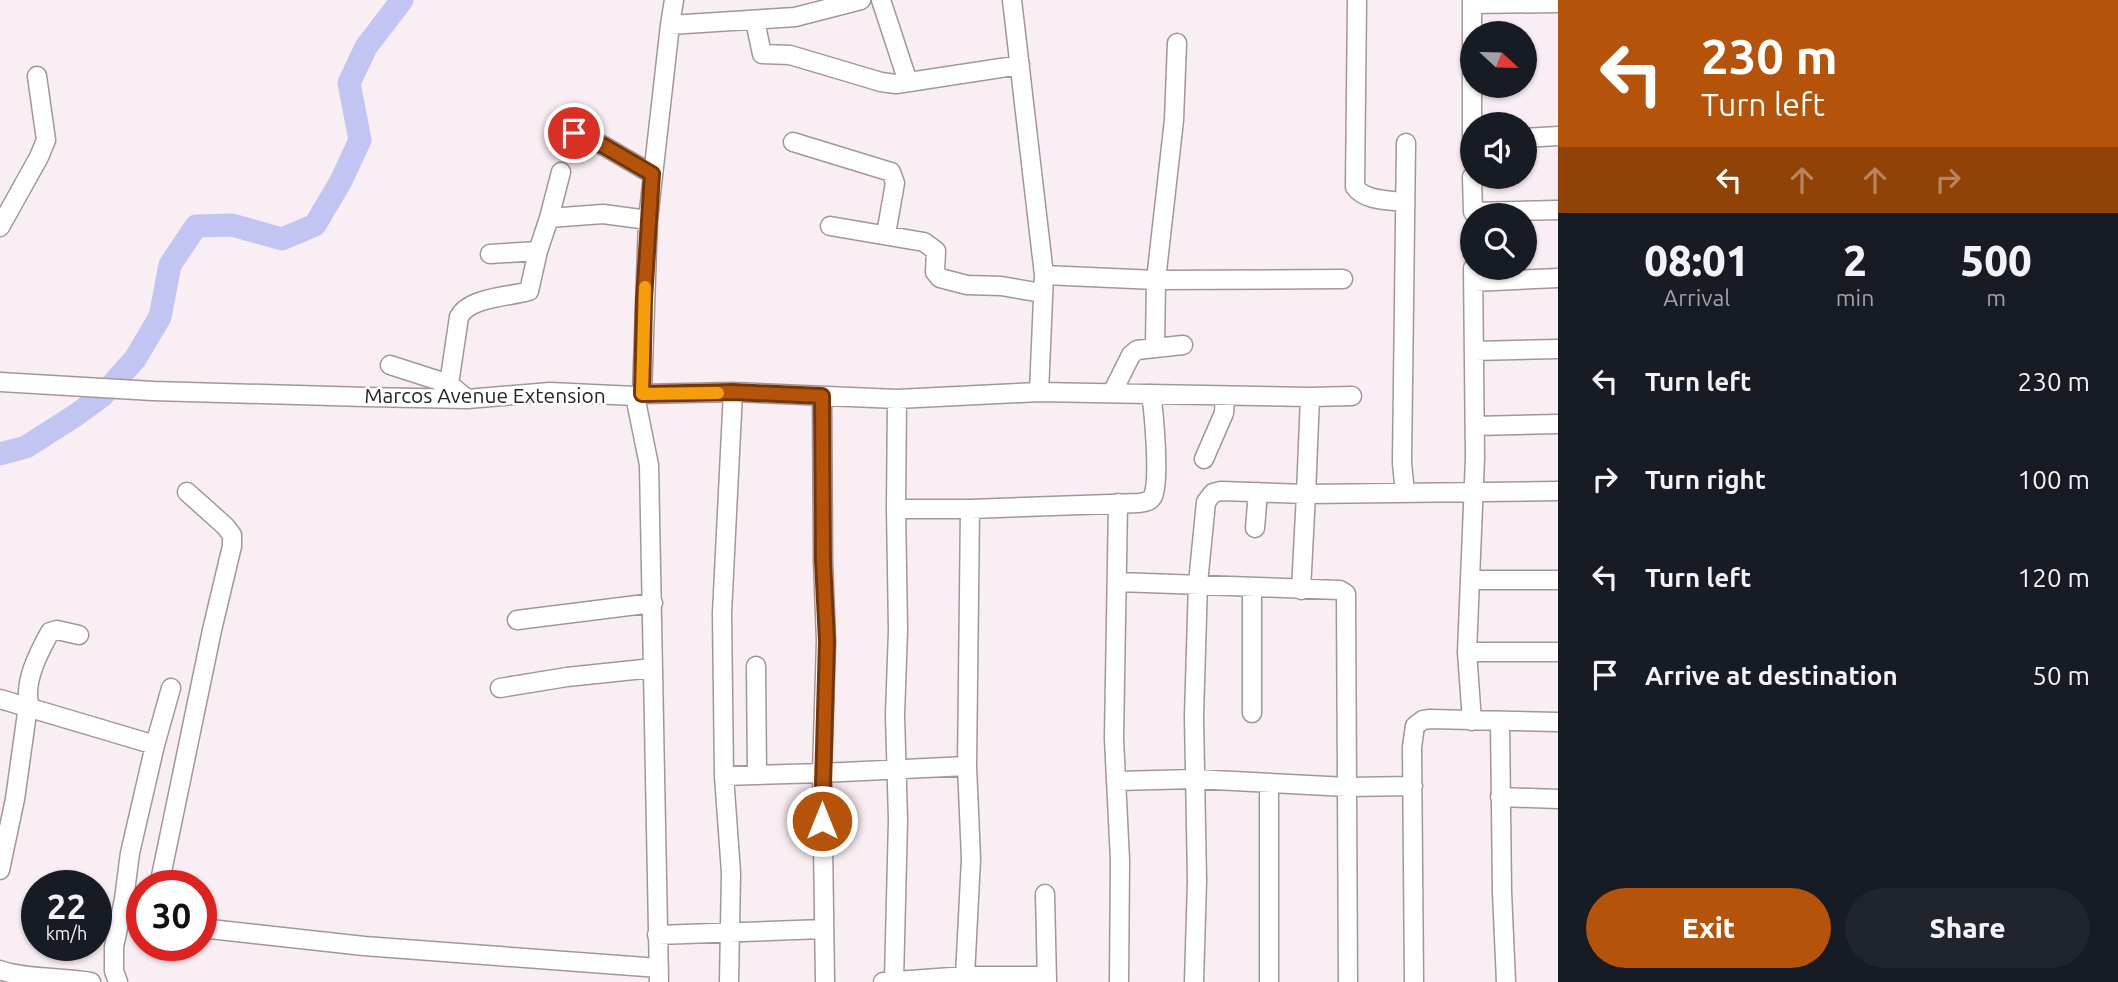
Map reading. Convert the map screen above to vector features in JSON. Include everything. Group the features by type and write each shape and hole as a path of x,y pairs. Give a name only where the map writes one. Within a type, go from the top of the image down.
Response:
{"street":[{"path":"674,0 652,174 638,395 733,392 897,399 1039,392 1352,396"},
{"path":"670,25 795,17 861,0"},
{"path":"881,0 908,82"},
{"path":"1012,0 1044,275 1039,392"},
{"path":"1357,0 1355,187 1358,192 1368,197 1404,202"},
{"path":"1472,112 1472,2 1558,3"},
{"path":"755,21 762,54 790,55 889,84 1020,65"},
{"path":"1155,347 1156,280 1174,120 1177,43"},
{"path":"0,227 46,140 37,76"},
{"path":"563,129 604,146 652,174"},
{"path":"1537,137 1558,136"},
{"path":"793,142 891,173 895,183 887,234"},
{"path":"1405,493 1402,463 1406,143"},
{"path":"449,384 456,327 463,309 476,302 529,292 561,172"},
{"path":"1537,211 1558,210"},
{"path":"549,218 603,214 648,220"},
{"path":"830,226 917,240 933,248 937,256 935,272 940,278 967,285 1001,286 1042,293"},
{"path":"490,254 538,251"},
{"path":"1044,275 1156,280 1343,279"},
{"path":"1537,277 1558,278"},
{"path":"1472,721 1467,652 1474,494 1473,280"},
{"path":"1112,393 1131,355 1137,350 1183,345"},
{"path":"1475,351 1558,349"},
{"path":"390,365 449,384 467,399"},
{"name":"Marcos Avenue Extension","path":"0,382 153,391 467,399 550,392 638,395 649,465 659,975"},
{"path":"729,982 731,873 724,776 722,613 733,392"},
{"path":"896,509 970,509 1149,501 1153,494 1154,419 1151,394"},
{"path":"822,396 823,561 827,641 822,773 825,982"},
{"path":"1204,459 1224,413 1225,396"},
{"path":"1301,590 1310,397"},
{"path":"897,399 898,630 895,715 898,820 888,981 965,976 1047,979 1045,894"},
{"path":"1475,426 1558,424"},
{"path":"1194,982 1197,881 1194,716 1198,583 1206,502 1209,497 1221,491 1474,494 1558,491"},
{"path":"162,870 232,546 232,535 226,526 187,492"},
{"path":"1255,528 1258,492"},
{"path":"1118,503 1114,739 1120,860 1119,982"},
{"path":"965,976 971,859 967,766 970,509"},
{"path":"1471,580 1558,580"},
{"path":"1118,582 1198,583 1344,592 1347,598 1348,982"},
{"path":"1252,588 1252,713"},
{"path":"517,620 653,603"},
{"path":"0,870 15,799 29,706 29,682 50,632 57,630 79,635"},
{"path":"1467,652 1558,652"},
{"path":"756,666 757,775"},
{"path":"500,688 566,677 653,668"},
{"path":"118,982 114,971 116,933 130,853 171,688"},
{"path":"0,699 155,745"},
{"path":"1414,982 1412,747 1415,726 1430,719 1558,722"},
{"path":"1500,722 1506,982"},
{"path":"724,776 967,766"},
{"path":"1117,781 1195,779 1347,787 1413,786"},
{"path":"1269,784 1269,982"},
{"path":"1500,797 1558,799"},
{"path":"657,935 823,929"},
{"path":"217,930 659,975"},
{"path":"0,970 15,975 92,982"}],"waterway":[{"path":"0,454 26,447 76,415 102,396 135,359 160,317 170,265 196,226 232,225 282,239 315,225 341,181 360,140 349,83 366,47 402,0"}],"slow traffic":[{"path":"645,287 642,394 718,393"}],"route":[{"path":"574,133 604,146 652,174 644,299 642,394 733,392 822,396 823,561 827,641 822,821"}]}
